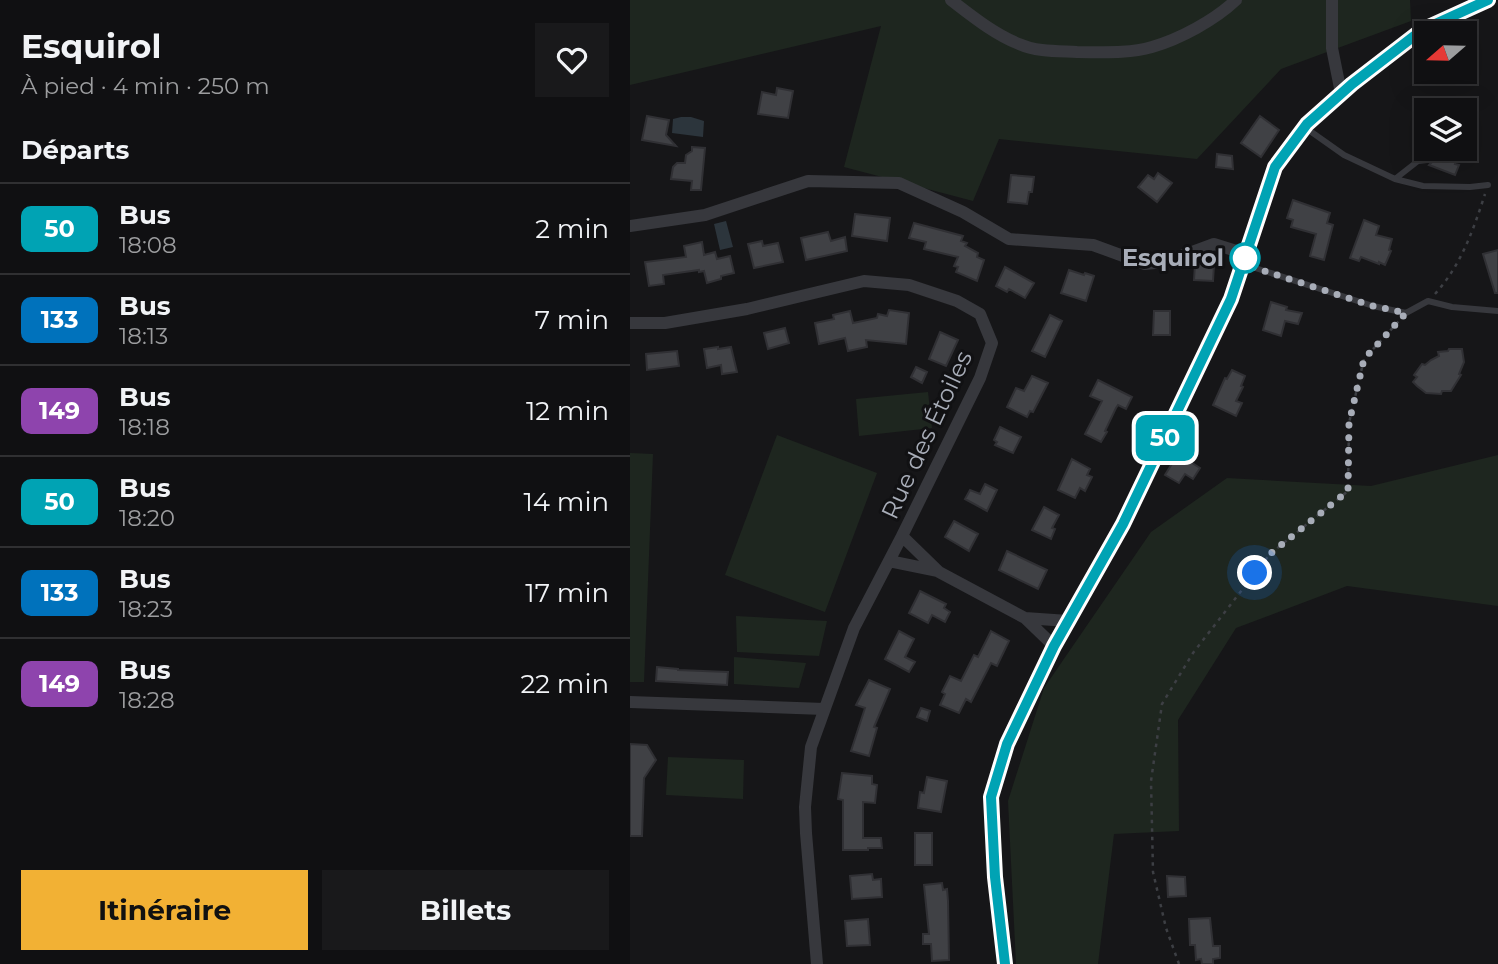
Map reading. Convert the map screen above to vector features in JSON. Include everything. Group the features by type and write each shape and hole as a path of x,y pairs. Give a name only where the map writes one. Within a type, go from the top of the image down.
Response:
{"street":[{"path":"951,0 999,34 1021,45 1046,51 1119,52 1151,48 1175,38 1201,26 1236,0"},
{"path":"1332,0 1332,48 1341,93"},
{"path":"1005,964 995,877 991,797 1007,744 1054,646 1129,511 1231,299 1275,167 1307,124 1341,93 1422,30 1488,0"},
{"path":"630,226 705,215 808,181 899,183 963,212 1009,239 1093,245 1145,264 1165,262 1213,244 1245,259"},
{"name":"Rue des Étoiles","path":"630,323 665,323 733,311 863,281 909,285 957,301 980,314 992,343 980,378 902,536 939,572 1025,618 1068,621"},
{"path":"817,964 806,833 811,747 855,628 902,536"},
{"path":"889,561 939,572"},
{"path":"1025,618 1054,646"},
{"path":"630,702 824,709"}],"lane":[{"path":"1307,124 1310,131 1344,155 1395,179 1423,186 1488,185"},
{"path":"1395,179 1418,161"},
{"path":"1245,259 1373,306 1406,313 1428,301 1452,307 1498,311"}],"path":[{"path":"1428,301 1447,280 1470,240 1488,185"},
{"path":"1180,964 1166,928 1153,872 1151,781 1162,704 1193,653 1270,554 1348,491 1349,423 1364,359 1406,313"}],"shaded area":[{"path":"630,0 1410,0 1411,21 1281,69 1197,159 999,139 973,201 844,167 881,26 630,85"},
{"path":"681,117 704,121 703,137 672,133 673,119"},
{"path":"726,221 733,247 720,250 714,224"},
{"path":"928,392 932,428 859,436 856,399"},
{"path":"777,435 877,473 825,612 725,575"},
{"path":"630,453 653,454 644,682 630,682"},
{"path":"1498,455 1498,606 1347,586 1236,628 1178,720 1179,831 1114,834 1098,964 1016,964 1008,801 1044,688 1151,532 1227,478 1371,486"},
{"path":"736,616 827,621 819,656 737,652"},
{"path":"734,657 806,663 799,688 734,684"},
{"path":"668,757 744,760 743,799 666,795"}],"building":[{"path":"777,88 793,91 788,118 758,114 762,92 776,95"},
{"path":"647,116 669,120 666,135 676,146 642,140"},
{"path":"1260,116 1279,130 1261,157 1241,143"},
{"path":"692,147 705,148 701,190 691,190 692,181 671,179 673,167 677,163 685,163 686,155 692,151"},
{"path":"1217,154 1232,156 1233,169 1216,167"},
{"path":"1456,161 1455,164 1459,165 1455,175 1429,165 1432,162"},
{"path":"1158,173 1172,183 1157,202 1138,187 1148,175 1154,179"},
{"path":"1011,175 1034,177 1027,204 1008,202"},
{"path":"1293,200 1330,213 1327,223 1333,225 1324,260 1310,256 1316,234 1291,227 1293,220 1287,218"},
{"path":"855,214 890,218 887,241 852,236"},
{"path":"1364,220 1379,226 1376,235 1392,239 1391,251 1385,265 1361,257 1359,261 1350,258"},
{"path":"914,223 963,236 961,241 967,243 965,246 984,260 977,281 956,272 958,267 954,266 958,257 924,249 926,242 909,238"},
{"path":"828,232 831,241 845,237 847,251 806,260 801,238"},
{"path":"762,241 763,246 778,243 783,262 754,268 748,244"},
{"path":"702,242 704,255 715,252 717,259 730,256 734,273 707,283 704,271 699,270 663,275 664,284 649,286 645,262 686,257 684,246"},
{"path":"1498,250 1498,293 1495,293 1483,254"},
{"path":"1195,264 1214,265 1213,281 1194,280"},
{"path":"1005,267 1034,283 1025,298 1009,289 1007,292 996,286"},
{"path":"1069,270 1094,276 1086,301 1061,293"},
{"path":"1271,302 1287,307 1286,310 1302,313 1298,324 1285,321 1281,336 1263,330"},
{"path":"889,310 909,313 906,344 866,340 867,347 848,351 845,338 819,344 815,323 834,319 833,315 850,311 853,323 877,318 878,314 887,316"},
{"path":"1154,311 1170,311 1170,335 1153,335"},
{"path":"1050,315 1062,321 1045,357 1032,351"},
{"path":"785,328 789,343 768,349 764,333"},
{"path":"940,332 958,340 946,366 929,359"},
{"path":"731,347 737,372 722,374 721,365 707,368 704,349"},
{"path":"1462,349 1464,362 1459,374 1461,375 1451,391 1442,391 1441,394 1426,393 1413,382 1417,377 1414,375 1422,364 1425,365 1439,356 1438,352"},
{"path":"677,351 679,366 647,370 646,354"},
{"path":"916,367 927,372 922,383 911,377"},
{"path":"1232,370 1245,376 1236,401 1242,403 1236,416 1213,405 1225,378 1227,379"},
{"path":"1032,376 1048,383 1033,412 1030,411 1027,417 1007,407 1016,388 1024,391"},
{"path":"1098,380 1132,397 1126,409 1118,405 1101,442 1085,434 1102,401 1090,396"},
{"path":"1000,427 1021,437 1013,453 995,445 997,442 994,440"},
{"path":"1178,454 1200,468 1193,479 1185,474 1179,483 1165,475"},
{"path":"1072,459 1090,469 1087,475 1092,477 1085,491 1080,488 1075,498 1058,490"},
{"path":"985,484 997,490 987,511 965,499 970,490 980,494"},
{"path":"1044,507 1059,515 1052,528 1055,529 1051,539 1032,530"},
{"path":"954,521 978,534 969,551 945,537"},
{"path":"1007,551 1047,570 1038,589 999,570"},
{"path":"920,591 946,604 944,608 950,612 945,622 932,615 928,623 909,613"},
{"path":"899,631 914,639 905,657 915,662 909,672 885,659"},
{"path":"991,631 1009,641 997,666 991,663 971,702 966,699 959,713 940,705 945,694 942,692 950,676 961,681 974,655 978,657"},
{"path":"657,667 728,672 727,685 656,681"},
{"path":"869,680 890,689 874,727 877,728 869,756 851,751 865,708 856,705"},
{"path":"921,708 930,711 927,721 917,717"},
{"path":"630,744 647,745 656,760 644,778 642,836 630,836"},
{"path":"842,773 872,776 872,784 877,785 875,803 863,802 863,838 881,838 882,848 843,850 843,800 838,799"},
{"path":"927,777 947,781 941,812 918,808 920,792 924,793"},
{"path":"915,833 932,833 932,865 915,865"},
{"path":"872,874 873,880 881,879 882,897 852,899 850,876"},
{"path":"1167,876 1185,877 1186,896 1168,897"},
{"path":"942,883 943,890 947,889 949,960 932,961 931,944 923,944 923,934 929,934 924,885"},
{"path":"1210,918 1213,946 1220,946 1220,958 1213,959 1213,964 1202,964 1201,959 1196,960 1195,945 1190,945 1189,919"},
{"path":"868,919 870,945 847,946 845,921"}],"bus line":[{"name":"50","path":"1005,964 995,877 991,797 1007,744 1054,646 1123,524 1231,299 1275,167 1307,124 1352,84 1422,30 1488,0"}],"place":[{"name":"Esquirol","path":"1245,258"}],"route":[{"path":"1245,258 1246,254 1243,264 1373,306 1406,313 1364,359 1349,423 1348,491 1270,554 1255,573"}]}
